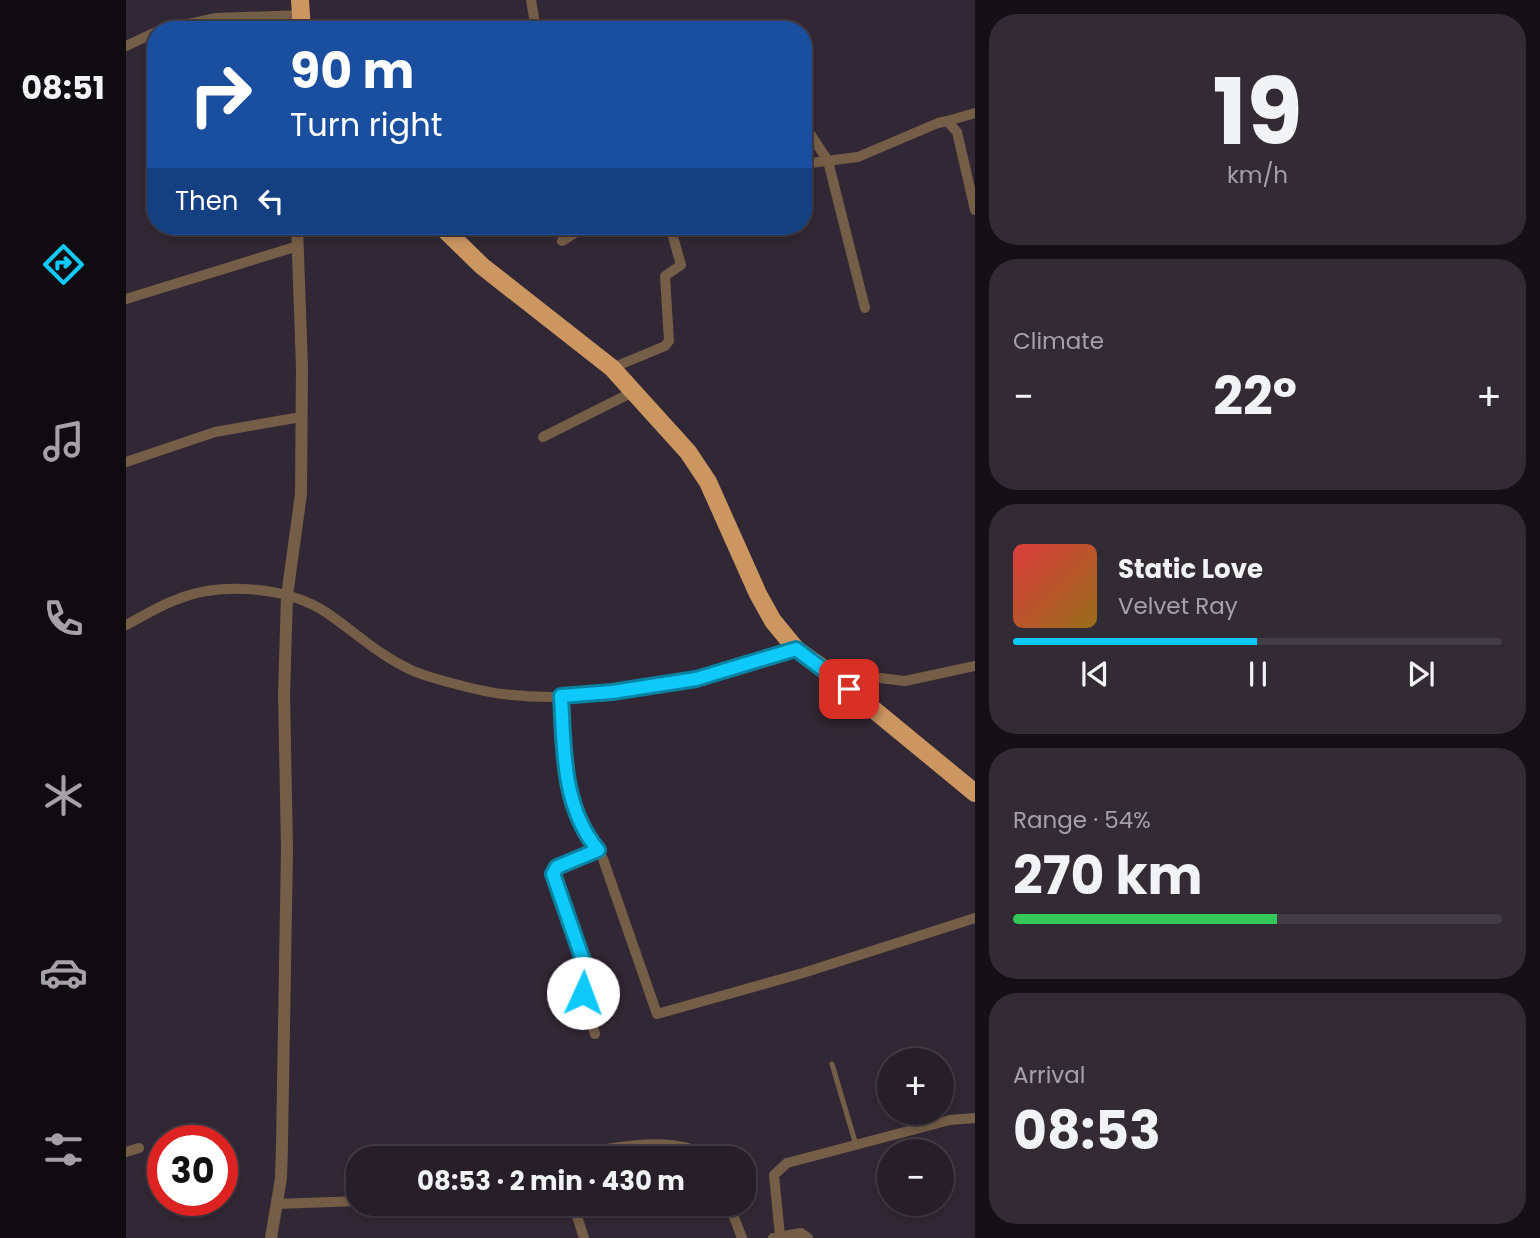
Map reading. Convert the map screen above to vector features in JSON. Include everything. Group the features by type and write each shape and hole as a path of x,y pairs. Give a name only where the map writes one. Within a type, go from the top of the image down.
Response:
{"highway":[{"path":"449,235 482,267 612,368 688,452 708,482 758,594 773,621 796,649 828,672 975,793"}],"street":[{"path":"531,0 534,21"},
{"path":"202,21 216,18 301,15"},
{"path":"126,46 147,36"},
{"path":"812,163 858,157 938,123 975,113"},
{"path":"947,121 957,132 975,210"},
{"path":"812,137 828,161 865,308"},
{"path":"271,1238 282,1145 287,848 284,695 287,596 301,494 297,235"},
{"path":"562,242 572,235"},
{"path":"612,368 665,346 669,341 665,276 681,265 673,235"},
{"path":"126,299 298,246"},
{"path":"543,437 633,392"},
{"path":"126,461 215,432 301,417"},
{"path":"126,625 174,600 201,593 230,589 287,596 325,612 412,671 503,694 561,696 612,692 696,679 796,649"},
{"path":"828,672 905,681 975,666"},
{"path":"561,696 566,774 570,790 586,833 603,859 657,1014 803,973 975,918"},
{"path":"595,1034 583,993 592,986 553,874 557,867 598,850"},
{"path":"808,1238 801,1233 776,1237 774,1175 779,1169 799,1159 950,1120 975,1118"},
{"path":"645,1146 679,1146"},
{"path":"126,1152 139,1148"},
{"path":"276,1204 346,1201"},
{"path":"577,1216 584,1238"},
{"path":"734,1216 742,1238"}],"lane":[{"path":"832,1064 856,1145"}],"route":[{"path":"583,993 592,986 553,871 598,850 586,833 574,806 566,774 561,696 612,692 696,679 796,649 849,689"}]}
